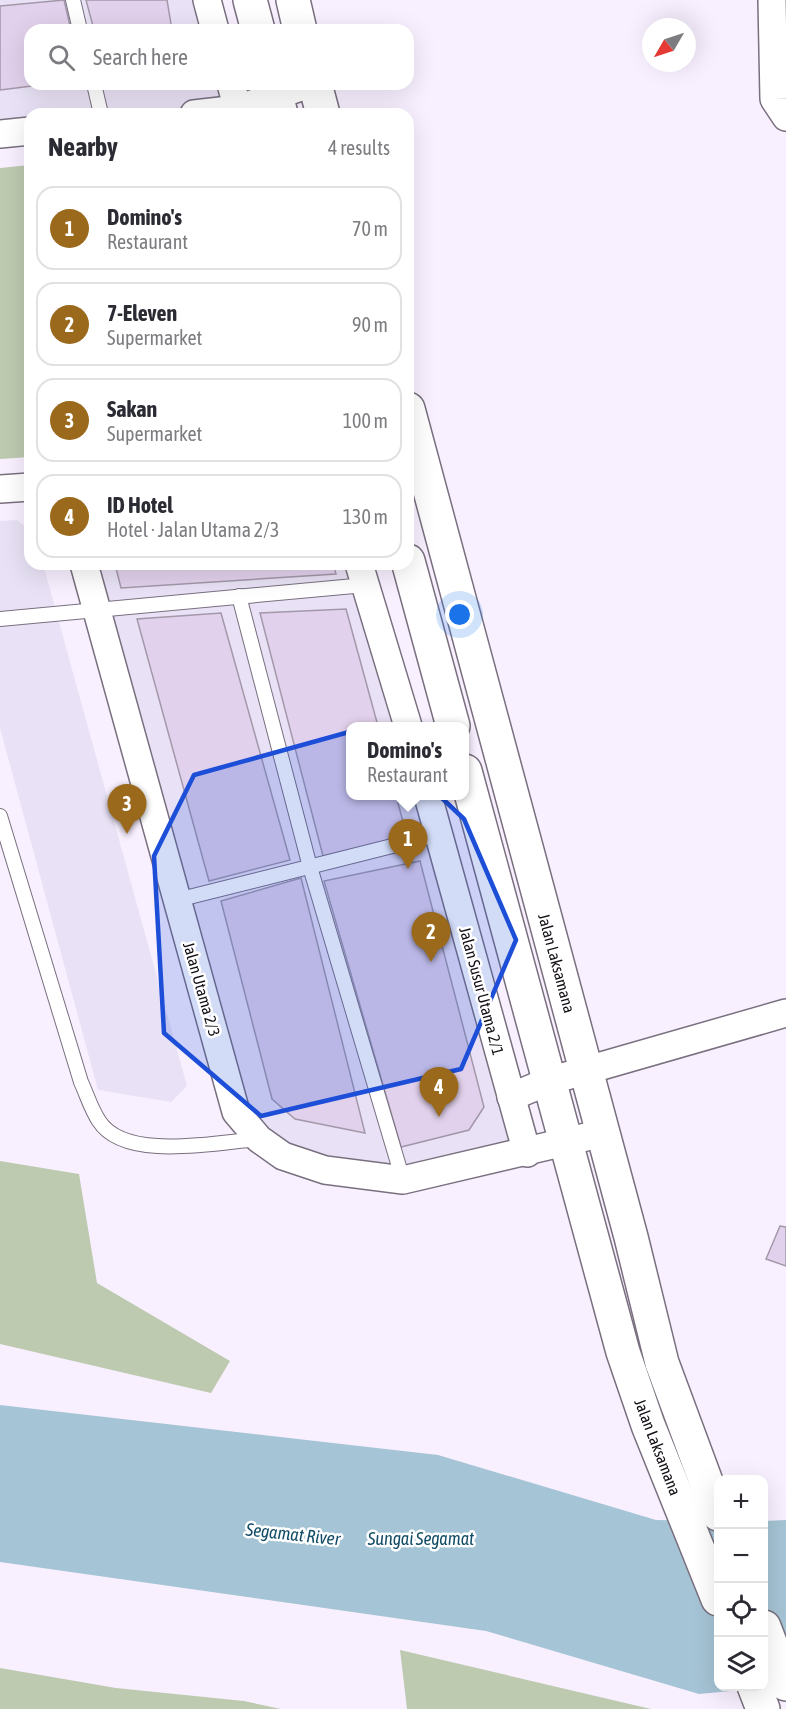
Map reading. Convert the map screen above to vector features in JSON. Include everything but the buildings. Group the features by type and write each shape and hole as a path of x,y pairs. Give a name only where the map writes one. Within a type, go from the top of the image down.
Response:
{"main road":[{"path":"250,0 256,24"},
{"path":"293,0 299,24"},
{"path":"317,90 321,108"},
{"name":"Jalan Laksamana","path":"414,448 603,1133 662,1363 714,1504"},
{"path":"410,570 452,722"},
{"name":"Jalan Laksamana","path":"469,786 623,1352 648,1425 714,1589"},
{"path":"768,1637 786,1684"},
{"path":"756,1691 763,1709"}],"street":[{"path":"207,0 213,24"},
{"path":"772,0 774,99 786,117"},
{"path":"215,108 236,102 277,98 295,90"},
{"path":"0,134 24,132"},
{"path":"0,489 24,487"},
{"name":"Jalan Utama 2/3","path":"86,570 236,1112 260,1139 283,1156 325,1170 403,1180 527,1153 567,1140 603,1133"},
{"path":"362,575 407,722"},
{"name":"Jalan Susur Utama 2/1","path":"430,800 527,1153"},
{"path":"511,1097 549,1081 786,1013"}],"lane":[{"path":"73,0 79,24"},
{"path":"95,90 100,108"},
{"path":"0,620 238,596 362,575"},
{"path":"238,596 310,867 403,1180"},
{"path":"0,816 81,1082 99,1123 127,1143 154,1147 260,1139"},
{"path":"177,900 440,834"}],"highlighted area":[{"path":"367,727 464,819 516,940 461,1069 261,1116 164,1033 154,856 194,775"}],"shaded area":[{"path":"0,0 196,0 202,24 24,24 24,90 222,90 226,108 24,108 24,142 0,144"},
{"path":"17,520 24,526 24,570 45,570 187,1086 171,1102 98,1090 0,728 0,521"},
{"path":"75,570 371,570 414,722 346,722 346,800 435,800 537,1160 406,1189 252,1147"}],"green space":[{"path":"24,166 24,457 0,459 0,168"},
{"path":"0,1161 79,1174 97,1283 230,1361 211,1393 0,1344"},
{"path":"400,1650 651,1709 407,1709"},
{"path":"0,1668 116,1688 244,1701 281,1709 0,1709"}],"water":[{"name":"Sungai Segamat","path":"0,1405 438,1455 656,1520 714,1521 714,1691 732,1691 699,1694 486,1631 0,1562"},
{"name":"Sungai Segamat","path":"786,1520 786,1686 768,1688 768,1521"}],"place":[{"name":"Sakan","path":"127,834"},
{"name":"Domino's","path":"408,869"},
{"name":"7-Eleven","path":"431,962"},
{"name":"ID Hotel","path":"439,1117"}],"water label":[{"name":"Segamat River","path":"293,1534"}]}
